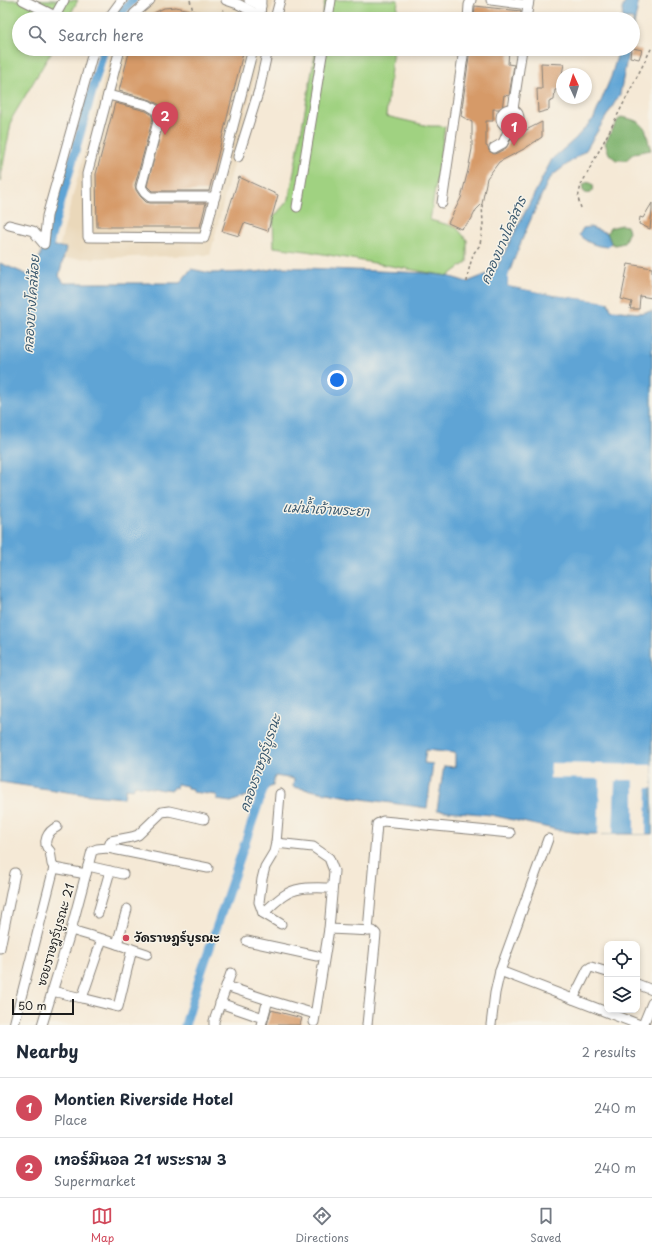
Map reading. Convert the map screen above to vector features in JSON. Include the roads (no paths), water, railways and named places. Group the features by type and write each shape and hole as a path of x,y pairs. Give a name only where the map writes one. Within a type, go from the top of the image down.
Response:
{"street":[{"path":"22,0 47,12"},
{"path":"57,12 64,0"},
{"path":"113,12 122,0"},
{"path":"136,12 150,0"},
{"path":"249,0 261,3"},
{"path":"277,12 280,0"},
{"path":"329,12 331,0"},
{"path":"469,12 469,6 472,0"},
{"path":"491,0 528,3"},
{"path":"225,5 238,4 252,12"},
{"path":"9,225 33,231 44,244 47,216 92,56"},
{"path":"118,56 87,174 88,237 204,238 251,56"},
{"path":"238,157 259,90 266,56"},
{"path":"297,207 322,56"},
{"path":"442,203 463,56"},
{"path":"494,148 503,143 510,127 506,126 502,122 501,118 504,111 513,109 521,56"},
{"path":"108,95 148,105 156,110 159,118 142,187 145,193 150,197 215,197"},
{"path":"280,794 276,843 274,852 265,867 259,902 263,913 281,924"},
{"path":"204,819 169,811 162,812 138,835 111,840 108,848 208,868"},
{"path":"368,931 377,824 383,821 510,833"},
{"path":"14,1025 54,868 51,854 46,844 48,835 52,829 57,827"},
{"path":"491,1025 500,971 548,839"},
{"path":"226,986 314,1018 321,956 329,929 334,871 329,858 313,847 276,843"},
{"name":"ซอยราษฎร์บูรณะ 21","path":"42,1025 92,851 97,848 108,848"},
{"path":"54,868 110,871 122,874"},
{"path":"98,913 110,871"},
{"path":"0,948 15,873"},
{"path":"263,913 281,897 292,891 300,889 332,888"},
{"path":"116,944 127,909"},
{"path":"329,929 368,931 376,934 367,1025"},
{"path":"70,930 147,954"},
{"path":"82,998 102,939"},
{"path":"247,941 321,956"},
{"path":"52,991 118,1007 132,949"},
{"path":"573,999 588,969 591,967 604,971"},
{"path":"500,971 641,1025 652,1003"},
{"path":"214,1025 214,1021 231,973"},
{"path":"640,985 652,990"},
{"path":"220,1003 262,1021 268,1000"}],"water":[{"path":"626,0 639,0 637,12 622,12"},
{"name":"แม่น้ำเจ้าพระยา","path":"617,56 628,56 620,94 586,150 553,175 548,181 513,261 508,286 554,295 608,302 611,310 640,313 652,311 652,834 587,834 558,830 491,815 437,810 444,766 455,767 455,753 426,750 424,763 433,764 427,808 355,798 293,787 294,779 275,776 273,786 231,802 217,800 217,795 192,792 193,789 177,784 176,788 173,787 172,790 163,790 135,785 133,789 126,788 124,798 81,794 0,782 0,263 33,277 44,244 66,248 59,276 64,283 180,283 191,269 210,273 257,272 282,267 425,273 448,276 467,282 495,271 552,159 575,139 594,118 611,77"},
{"path":"590,227 607,233 611,243 607,247 599,246 588,242 579,235 583,228"}],"waterway":[{"name":"คลองบางโคล่น้อย","path":"122,12 133,0"},
{"name":"คลองบางโคล่น้อย","path":"47,256 51,236 102,56"},
{"name":"คลองราษฎร์บูรณะ","path":"185,1025 199,979 267,778"}],"place":[{"name":"เทอร์มินอล 21 พระราม 3","path":"165,135"},
{"name":"Montien Riverside Hotel","path":"514,146"},
{"name":"วัดราษฎร์บูรณะ","path":"126,938"}],"water label":[{"name":"คลองบางโคล่สาร","path":"503,240"}]}
